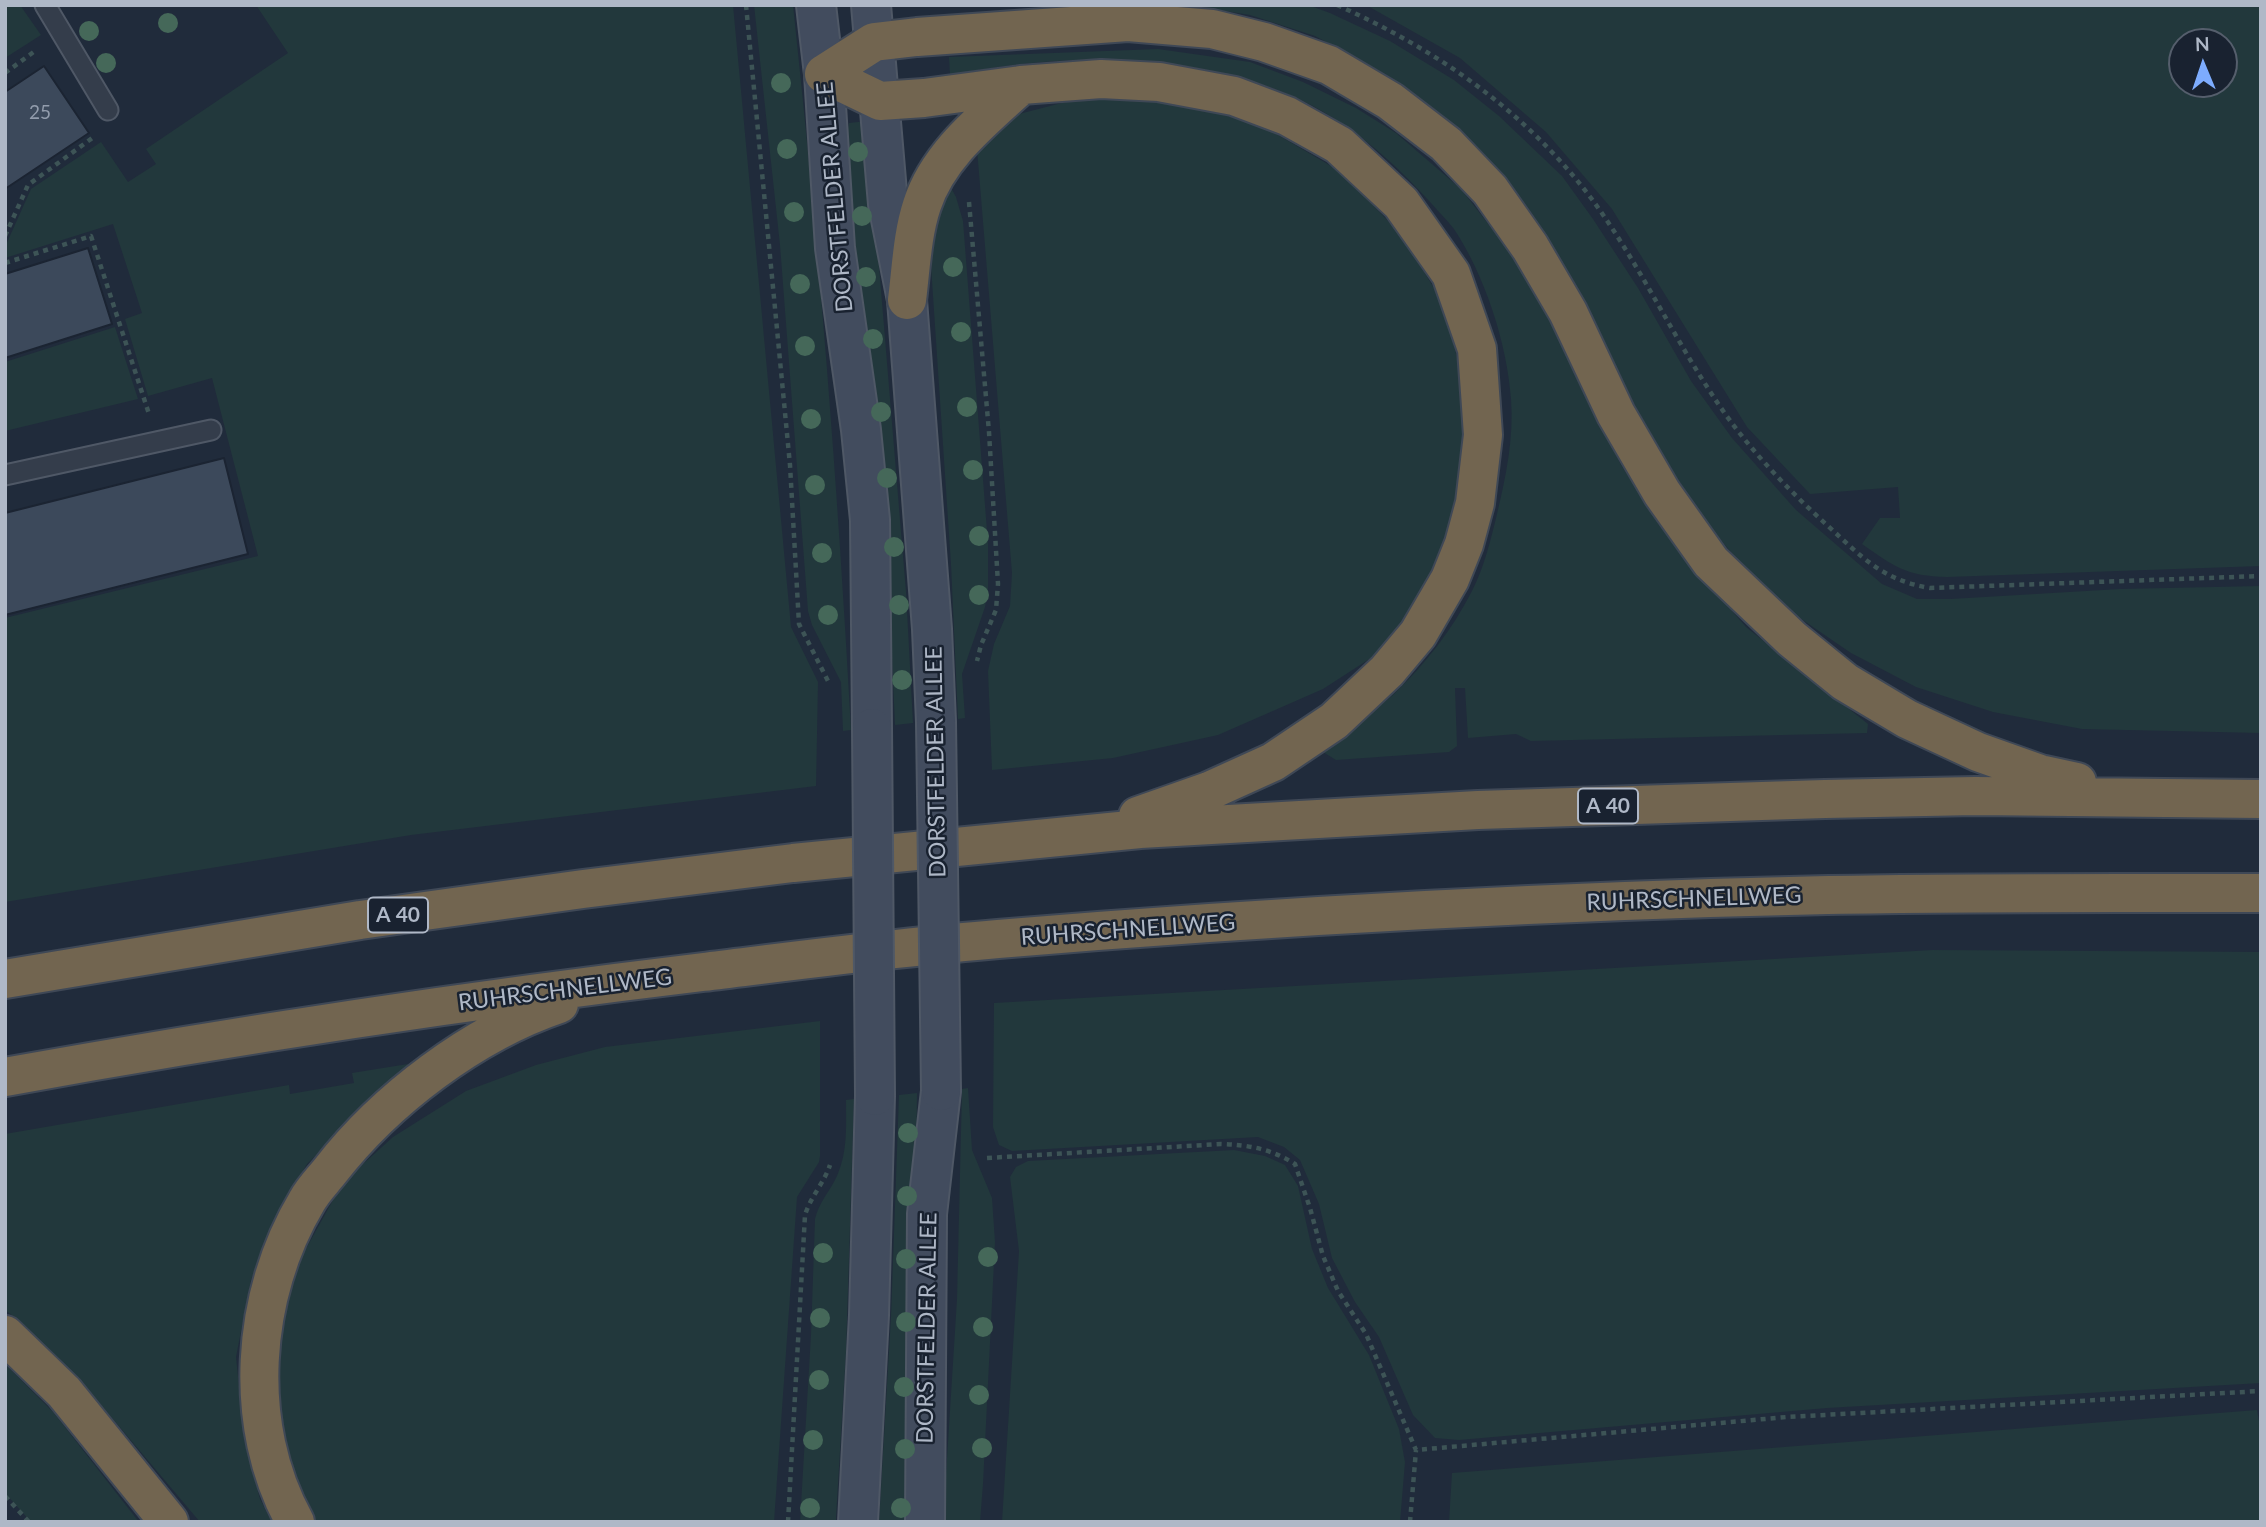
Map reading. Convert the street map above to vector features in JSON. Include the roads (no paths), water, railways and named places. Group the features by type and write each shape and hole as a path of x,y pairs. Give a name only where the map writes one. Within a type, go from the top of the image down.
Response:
{"highway":[{"path":"824,74 874,43 944,35 1128,22 1212,29 1264,42 1329,65 1390,101 1427,129 1446,144 1490,190 1531,247 1568,312 1616,414 1662,493 1711,562 1792,639 1845,682 1907,719 1978,752 2040,774 2119,790 2175,797"},
{"path":"824,74 880,101 1101,79 1159,82 1234,96 1287,116 1339,145 1401,203 1451,275 1477,349 1483,435 1475,503 1464,544 1450,579 1418,634 1395,662 1334,721 1273,762 1209,791 1141,816 1041,839"},
{"path":"907,300 915,234 922,203 944,164 970,134 1021,85"},
{"name":"A 40","path":"5,979 360,920 583,889 793,863 1224,824 1505,809 1825,799 1975,796 2261,799"},
{"name":"RUHRSCHNELLWEG","path":"5,1077 370,1015 642,979 996,939 1418,910 1832,895 2261,893"},
{"path":"295,1522 271,1463 261,1412 259,1366 267,1308 283,1250 307,1200 344,1153 386,1111 464,1051 536,1012 642,979"},
{"path":"5,1335 64,1392 169,1522"}],"main road":[{"name":"DORSTFELDER ALLEE","path":"816,5 824,74 835,248 861,430 870,520 875,1097 869,1315 858,1522"},
{"name":"DORSTFELDER ALLEE","path":"871,5 888,204 907,300 931,616 936,722 941,1091 927,1214 925,1522"}],"lane":[{"path":"45,5 108,110"},
{"path":"5,475 211,430"}]}
